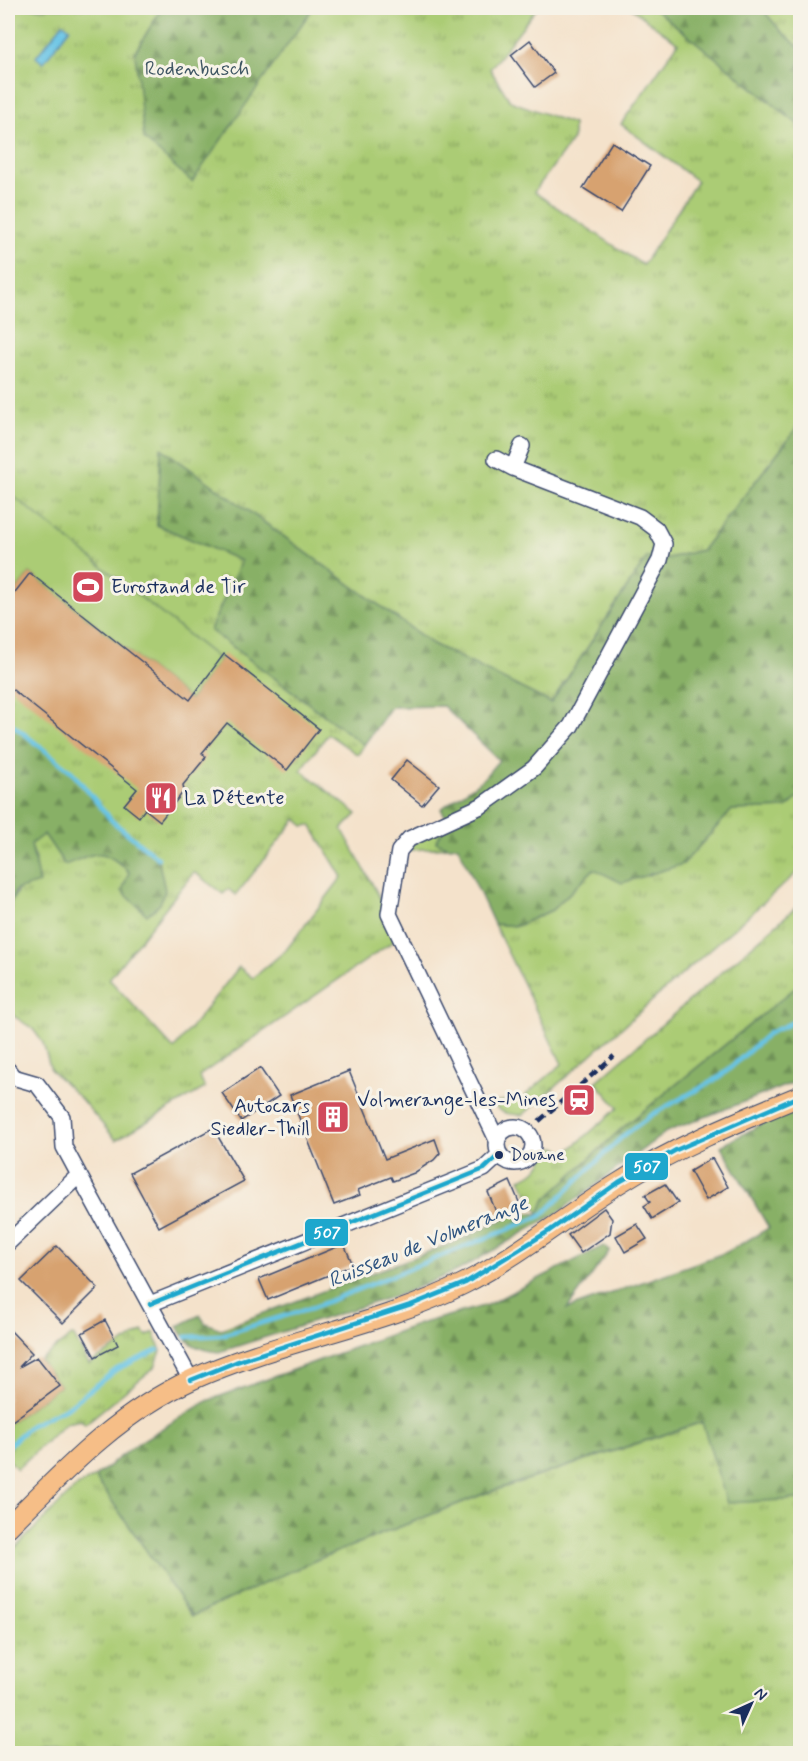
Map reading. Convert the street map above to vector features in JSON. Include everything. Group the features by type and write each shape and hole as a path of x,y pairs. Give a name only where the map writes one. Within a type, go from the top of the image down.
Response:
{"main road":[{"path":"8,1527 80,1455 122,1420 192,1380 236,1362 411,1305 465,1283 549,1231 619,1182 666,1156 801,1096"}],"street":[{"path":"513,468 522,446"},
{"path":"150,1304 484,1169 498,1148 389,914 399,851 415,835 481,806 534,768 571,726 660,560 664,544 656,529 640,517 513,468 496,459"},
{"path":"8,1070 13,1077 37,1084 62,1117 64,1147 192,1380"},
{"path":"8,1244 79,1175"}],"green space":[{"path":"8,8 162,8 135,52 298,29 313,8 537,8 490,69 510,101 573,124 573,139 534,192 643,265 697,181 621,124 678,43 631,8 654,8 800,126 800,424 702,550 660,560 647,557 551,703 433,644 162,449 157,525 242,561 210,630 364,745 358,755 328,734 301,770 357,814 342,829 401,936 199,1076 205,1088 116,1140 81,1099 51,1070 43,1043 33,1029 8,1012 8,908 36,859 30,844 44,834 65,864 99,854 112,858 129,872 158,857 112,821 72,772 8,721","holes":["296,819 304,826 311,825 342,877 286,950 253,978 239,967 174,1049 109,979 194,872 223,894 228,889 236,895"]},
{"name":"Rodenbusch","path":"162,8 313,8 192,182 144,139 135,52"},
{"path":"654,8 761,8 800,48 800,126"},
{"path":"761,8 800,8 800,48 781,31"},
{"path":"800,424 800,796 786,808 732,810 683,864 622,883 594,869 552,910 517,926 494,924 458,846 449,847 436,842 448,821 441,809 482,780 499,760 443,706 391,707 364,745 210,630 241,561 157,525 161,448 433,644 551,703 647,557 660,560 702,550"},
{"name":"Eurostand de Tir","path":"8,492 220,660 190,700 30,573 8,601"},
{"path":"8,721 72,772 112,821 158,858 165,890 160,904 147,915 122,891 129,872 120,864 106,855 99,854 65,865 44,834 31,844 39,883 16,890 8,908"},
{"path":"800,796 800,870 523,1115 506,1113 499,1109 494,1102 522,1098 562,1064 494,924 517,926 552,910 594,869 683,864 732,810 786,808"},
{"path":"448,821 436,841 449,847 399,851"},
{"path":"800,904 800,984 620,1130 544,1201 539,1214 520,1179 538,1168 548,1148 556,1147 566,1153 618,1108 596,1082"},
{"path":"800,984 800,1080 666,1132 559,1212 461,1269 404,1293 219,1352 205,1350 194,1345 181,1332 178,1326 200,1315 205,1323 221,1329 455,1242 519,1212 539,1214 544,1201 620,1130"},
{"path":"800,1107 800,1499 727,1503 702,1422 483,1494 316,1560 192,1616 95,1477 138,1443 207,1401 419,1324 487,1305 603,1246 610,1250 567,1309 727,1252 769,1228 721,1146 769,1120"},
{"path":"143,1331 147,1336 154,1332 161,1351 155,1367 85,1424 81,1420 66,1423 17,1469 8,1459 8,1424 60,1386 40,1360 73,1335 89,1364"},
{"path":"703,1422 727,1502 800,1499 800,1753 8,1754 8,1555 77,1486 95,1477 192,1616 316,1560 484,1494"}],"water":[{"path":"63,23 70,28 43,63 36,57"}],"building":[{"path":"530,40 554,73 535,87 511,55"},
{"path":"612,142 650,166 621,212 583,188"},
{"path":"30,573 190,700 224,654 319,729 287,770 227,723 202,753 206,757 183,785 184,791 160,821 145,809 139,817 124,805 137,789 8,686 8,601"},
{"path":"407,760 439,785 422,805 391,780"},
{"path":"260,1068 279,1096 241,1121 222,1093"},
{"name":"Autocars Siedler-Thill","path":"349,1071 385,1159 435,1139 440,1153 434,1160 414,1173 393,1181 391,1177 358,1190 360,1195 334,1205 290,1095"},
{"path":"213,1128 244,1181 159,1227 130,1173"},
{"path":"712,1158 728,1187 706,1200 690,1171"},
{"path":"510,1181 522,1209 499,1219 488,1192"},
{"path":"665,1184 678,1203 652,1219 644,1206 650,1202 645,1195"},
{"path":"604,1208 612,1219 610,1233 581,1253 568,1235"},
{"path":"637,1224 647,1239 625,1252 616,1236"},
{"path":"344,1244 353,1265 268,1300 259,1279"},
{"path":"57,1246 98,1288 63,1323 21,1281"},
{"path":"105,1320 118,1345 95,1357 82,1333"},
{"path":"8,1328 32,1353 19,1367 37,1357 60,1386 8,1424"}],"waterway":[{"path":"8,721 72,772 112,821 158,858"},
{"name":"Ruisseau de Volmerange","path":"186,1337 222,1335 314,1307 541,1216 624,1135 653,1114 720,1077 769,1033 800,1019"},
{"name":"Ruisseau de Volmerange","path":"8,1446 31,1425 68,1407 117,1369 158,1350"}],"railway":[{"path":"539,1121 614,1056"}],"transit line":[{"name":"507","path":"191,1380 236,1362 411,1305 465,1283 549,1231 619,1182 676,1150 800,1096"},
{"name":"507","path":"150,1304 484,1169 499,1155"}],"place":[{"name":"Eurostand de Tir","path":"88,587"},
{"name":"La Détente","path":"161,798"},
{"name":"Volmerange-les-Mines","path":"579,1100"},
{"name":"Autocars Siedler-Thill","path":"333,1117"},
{"name":"Douane","path":"499,1155"}]}
